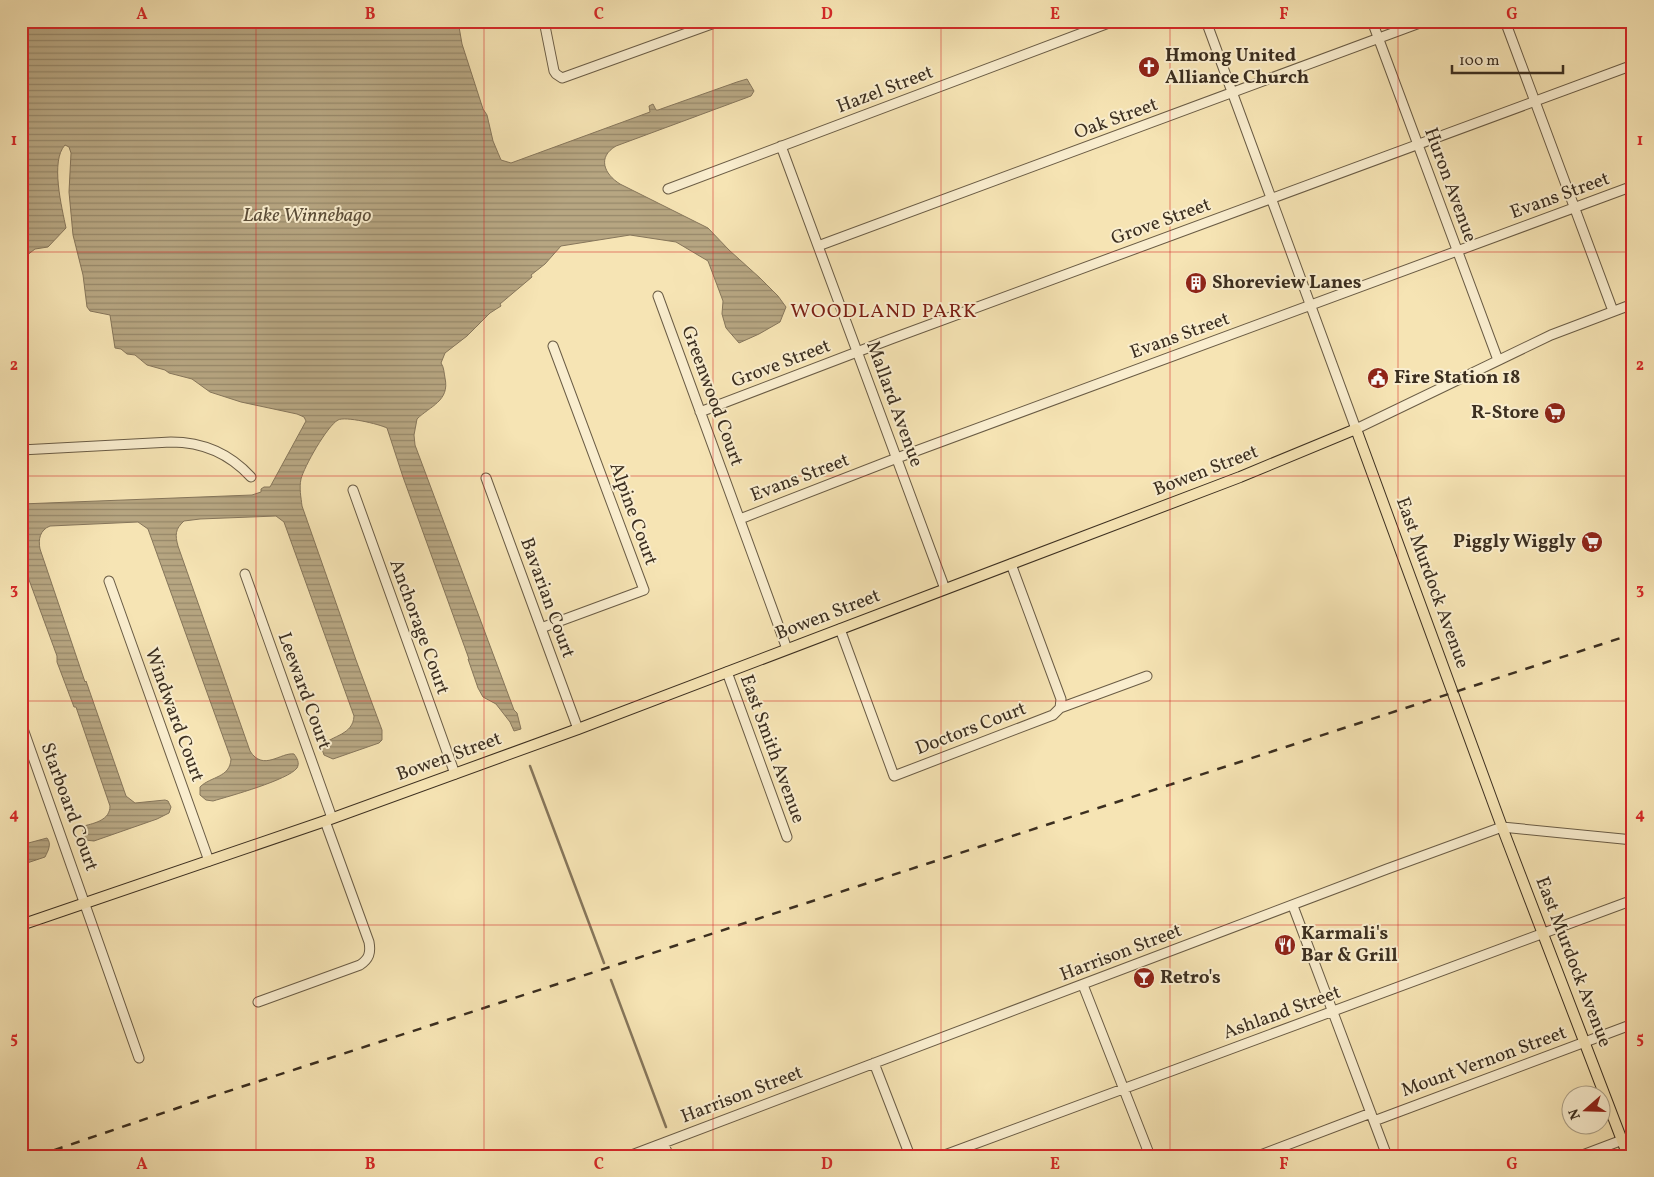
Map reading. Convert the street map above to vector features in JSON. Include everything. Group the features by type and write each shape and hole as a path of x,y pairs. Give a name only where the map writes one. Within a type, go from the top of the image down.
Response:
{"main road":[{"name":"Bowen Street","path":"21,925 329,819 578,729 1240,477 1356,429"},
{"name":"East Murdock Avenue","path":"1356,429 1502,828 1628,1156"}],"street":[{"path":"544,21 554,71 559,76 567,77 720,21"},
{"name":"Hazel Street","path":"668,189 1114,21"},
{"name":"East Murdock Avenue","path":"1206,21 1356,429"},
{"name":"Huron Avenue","path":"1372,21 1498,360"},
{"name":"Oak Street","path":"818,246 1424,21"},
{"path":"1505,21 1613,311"},
{"name":"Grove Street","path":"700,412 1633,65"},
{"name":"Mallard Avenue","path":"781,146 945,589"},
{"name":"Evans Street","path":"740,519 897,458 1633,186"},
{"name":"Greenwood Court","path":"658,296 787,649"},
{"name":"Bowen Street","path":"1356,429 1551,335 1633,304"},
{"name":"Alpine Court","path":"541,628 644,590 553,346"},
{"path":"21,450 171,442 189,443 205,447 230,458 251,476"},
{"name":"Bavarian Court","path":"486,478 578,729"},
{"name":"Anchorage Court","path":"353,490 455,774"},
{"path":"1011,564 1062,699 1060,708"},
{"name":"Leeward Court","path":"245,574 329,819 370,952 368,958 360,965 258,1002"},
{"name":"Windward Court","path":"109,581 209,861"},
{"name":"Doctors Court","path":"840,629 894,776 1053,715 1060,708"},
{"name":"East Smith Avenue","path":"727,672 787,837"},
{"path":"1060,708 1147,676"},
{"name":"Starboard Court","path":"21,723 86,902 139,1058"},
{"name":"Harrison Street","path":"629,1156 1502,828 1633,840"},
{"name":"Ashland Street","path":"942,1156 1633,900"},
{"path":"1293,906 1387,1156"},
{"path":"1084,985 1150,1156"},
{"name":"Mount Vernon Street","path":"1258,1156 1633,1024"},
{"path":"874,1063 910,1156"},
{"path":"1580,1156 1633,1136"},
{"path":"663,1142 669,1156"}],"water":[{"name":"Lake Winnebago","path":"21,21 458,21 462,44 483,109 487,115 493,141 501,160 511,163 650,112 649,106 653,104 656,110 658,110 747,79 754,91 751,96 616,146 606,155 605,165 610,175 620,184 708,228 778,296 786,307 780,322 739,343 726,328 722,314 723,301 708,261 676,242 630,235 561,246 545,264 531,275 532,277 500,304 501,306 490,313 467,336 445,353 441,363 445,378 445,392 438,402 417,419 414,435 415,445 514,710 517,713 521,729 514,731 510,722 496,704 483,697 478,688 387,428 362,421 338,420 322,438 303,473 300,486 302,506 382,730 382,740 379,743 333,759 324,755 321,746 346,731 353,722 354,716 284,522 276,516 184,521 177,532 178,546 250,751 255,757 266,761 294,754 298,762 297,768 292,773 282,778 245,792 213,801 206,800 200,795 200,787 224,773 230,765 231,759 148,529 138,522 50,526 40,535 40,549 126,796 135,803 165,800 168,801 171,807 169,813 157,819 94,841 85,840 82,835 84,826 105,818 110,806 21,558 21,504 252,495 261,492 261,489 264,487 270,487 306,421 304,417 297,414 241,402 210,392 192,379 147,365 135,355 127,354 121,349 115,348 110,315 90,311 87,307 83,275 73,235 69,192 71,153 69,147 65,145 58,162 58,185 66,228 48,247 35,249 26,256 22,268 25,352 21,363"},
{"path":"47,838 49,845 45,857 21,865 21,845"}],"waterway":[{"path":"530,766 604,963"},
{"path":"611,980 666,1127"}],"railway":[{"path":"37,1156 198,1101 1633,634"}],"place":[{"name":"Hmong United Alliance Church","path":"1149,67"},
{"name":"Shoreview Lanes","path":"1196,283"},
{"name":"Fire Station 18","path":"1378,378"},
{"name":"R-Store","path":"1555,413"},
{"name":"Piggly Wiggly","path":"1592,542"},
{"name":"Karmali's Bar & Grill","path":"1285,945"},
{"name":"Retro's","path":"1144,978"}],"district":[{"name":"WOODLAND PARK","path":"884,312"}]}
